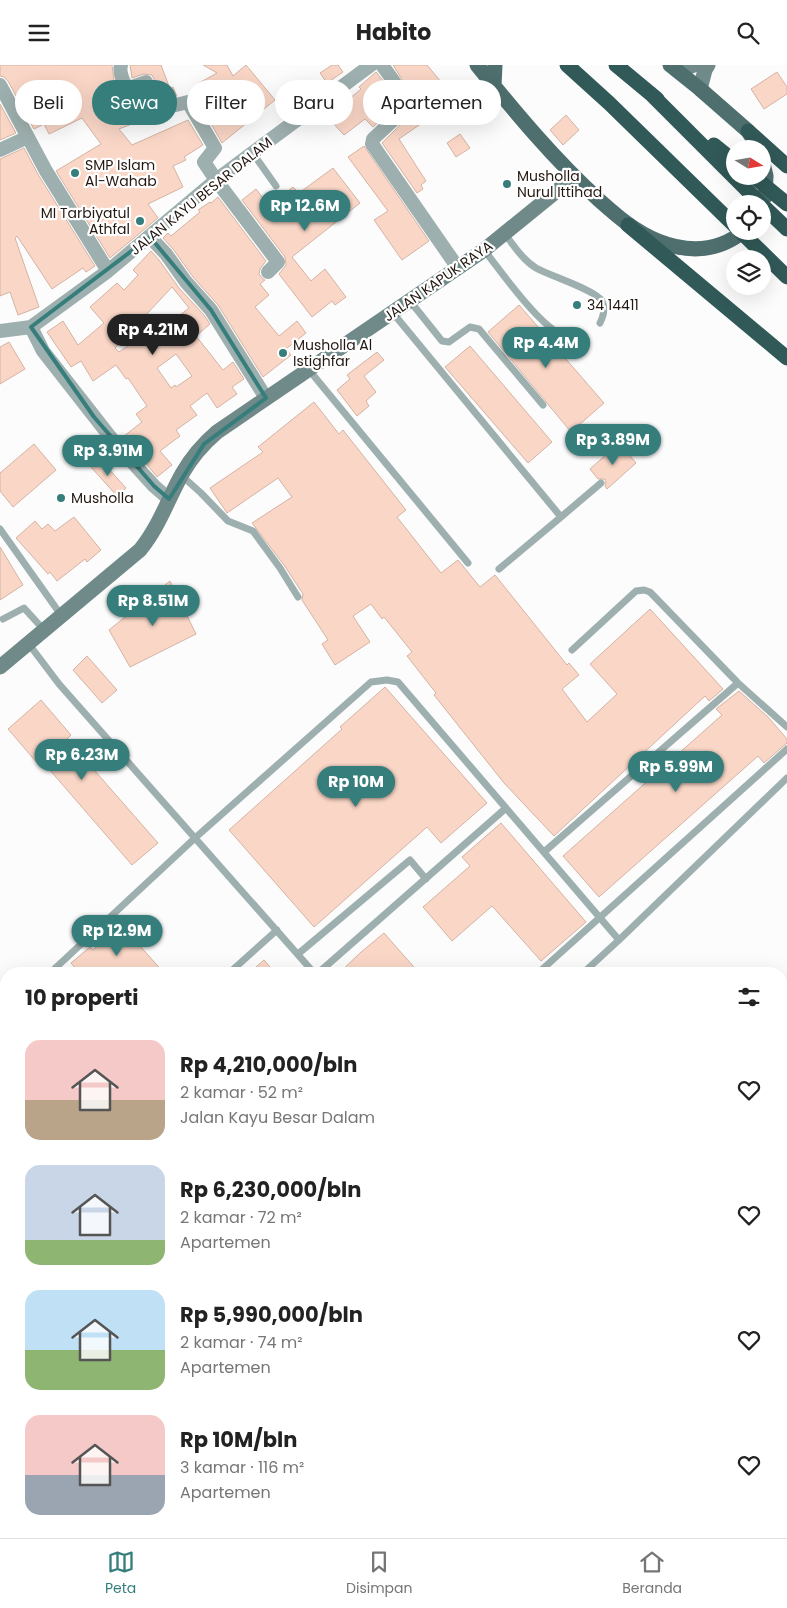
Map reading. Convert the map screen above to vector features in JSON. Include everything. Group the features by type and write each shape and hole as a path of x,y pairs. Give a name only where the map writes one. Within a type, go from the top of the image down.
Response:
{"highway":[{"path":"567,65 609,103 726,217"},
{"path":"616,65 726,155"},
{"path":"650,93 753,195"},
{"path":"748,131 787,166"},
{"path":"764,185 787,204"},
{"path":"771,213 787,229"},
{"path":"628,225 787,358"},
{"path":"751,240 787,277"}],"main road":[{"path":"477,65 489,80"},
{"path":"495,80 496,65"},
{"path":"674,68 694,65"},
{"path":"700,89 708,65"},
{"path":"674,68 748,131 754,140"},
{"path":"501,94 559,162 628,225 656,241 676,247 691,249 717,246 730,240"},
{"name":"JALAN KAPUK RAYA","path":"1,664 62,616 140,550 156,527 181,475 204,444 217,432 484,250 574,177"}],"street":[{"path":"121,65 120,69 125,85 129,88 146,81 159,109 188,102 215,148 204,162 278,261 268,272"},
{"name":"JALAN KAYU BESAR DALAM","path":"0,331 31,327 108,271 252,152 371,65"},
{"path":"382,65 391,76 406,104 405,109 373,139 372,144 458,268"},
{"path":"0,85 46,171 108,271"},
{"path":"0,150 28,137"},
{"path":"150,237 166,253 186,282 211,310 266,399"},
{"path":"31,327 44,351 115,443 154,486 169,499"}],"lane":[{"path":"252,152 276,186"},
{"path":"505,234 534,267 602,300 604,308 600,323"},
{"path":"484,250 532,311 548,326 574,342 581,340"},
{"path":"410,301 435,335 442,341 449,342 470,327 479,329 543,405"},
{"path":"393,313 561,517"},
{"path":"309,370 468,563"},
{"path":"181,475 228,521 253,531 298,597"},
{"path":"499,569 601,483"},
{"path":"0,529 62,616"},
{"path":"572,650 636,591 644,590 650,592 738,683 787,727"},
{"path":"3,619 24,608 44,630"},
{"path":"28,643 59,684 310,967"},
{"path":"57,967 195,838 370,682 387,680 398,682 599,919 619,940"},
{"path":"544,852 738,683"},
{"path":"545,967 787,749"},
{"path":"590,967 787,778"},
{"path":"324,967 506,808"},
{"path":"298,954 410,860 426,879"},
{"path":"236,967 277,930"}],"highlighted area":[{"path":"150,237 211,310 266,398 204,444 169,499 154,486 94,417 31,327"}],"building":[{"path":"0,65 112,65 114,80 92,80 92,125 129,125 119,129 132,145 187,120 187,125 191,125 203,145 184,157 186,160 173,166 183,187 148,204 158,218 110,258 56,171 101,144 82,118 82,80 15,80 15,94 8,81 0,76"},
{"path":"130,65 161,65 167,80 154,80 152,75 144,74 132,78"},
{"path":"203,65 227,65 233,76 246,65 258,80 204,80 217,73"},
{"path":"332,65 338,65 343,72 331,80 325,80 320,73"},
{"path":"393,65 427,65 440,80 402,80"},
{"path":"376,72 382,80 367,80"},
{"path":"777,72 787,87 787,94 764,109 751,89"},
{"path":"363,83 363,121 344,135 335,125 353,125 353,96 361,89 359,87"},
{"path":"265,88 275,100 265,108"},
{"path":"0,104 16,133 0,140"},
{"path":"566,115 579,130 563,145 550,130"},
{"path":"32,125 42,125 34,129"},
{"path":"44,125 68,125 49,134"},
{"path":"212,125 244,125 222,143"},
{"path":"400,125 419,125 399,139 426,181 421,185 423,189 417,193 382,143"},
{"path":"460,134 470,148 456,157 447,143"},
{"path":"364,146 429,241 402,260 374,220 388,211 348,157"},
{"path":"24,148 39,176 95,266 86,272 83,268 52,289 17,236 15,238 39,307 18,315 10,292 0,296 0,159"},
{"path":"333,168 360,203 292,257 311,281 325,269 346,297 335,305 332,301 312,317 279,274 286,265 285,257 242,200 256,189 269,206 293,187 299,193"},
{"path":"218,197 266,261 259,274 265,280 260,284 269,295 255,307 279,336 297,321 306,333 286,349 291,355 263,377 218,305 193,277 163,238 168,233 171,236 200,212 198,210"},
{"path":"151,251 210,324 196,336 223,370 233,362 244,379 232,387 237,394 217,408 207,393 190,406 197,415 176,430 180,436 160,451 172,465 157,477 124,436 142,422 136,414 147,406 128,378 126,379 116,365 93,381 81,361 71,367 47,332 63,321 78,345 104,323 90,307 117,283 124,290 138,275 133,270","holes":["172,287 189,308 171,322 168,318 119,352 115,348","176,354 192,376 176,387 175,385 171,388 157,368"]},
{"path":"519,305 604,403 571,432 488,332"},
{"path":"9,342 25,369 0,384 0,347"},
{"path":"470,346 552,442 528,463 445,367"},
{"path":"377,352 384,360 364,376 376,392 366,401 369,406 357,416 337,390 350,379 347,375"},
{"path":"314,402 339,434 343,430 406,510 397,517 441,573 458,560 480,587 495,575 567,665 569,663 579,675 562,689 587,722 617,694 590,664 650,609 723,689 709,701 705,696 554,836 504,783 434,695 436,693 407,656 412,652 371,604 353,616 370,642 335,665 322,644 328,640 302,600 303,594 252,523 292,497 278,478 227,513 210,488 263,452 258,447"},
{"path":"619,443 636,463 607,489 605,479 598,479 590,469"},
{"path":"34,444 56,470 13,507 0,491 0,473"},
{"path":"99,458 126,488 117,496 90,466"},
{"path":"74,517 101,550 87,562 85,559 57,581 50,572 48,574 16,538 35,521 42,529 48,524 55,531"},
{"path":"0,547 23,585 0,600"},
{"path":"170,581 196,634 130,667 109,630"},
{"path":"87,656 117,690 102,703 73,670"},
{"path":"385,687 487,803 441,843 427,827 314,927 229,830 342,729 340,727"},
{"path":"739,691 768,717 787,739 787,743 764,763 758,756 599,897 563,856 722,715 716,709"},
{"path":"41,700 71,735 67,739 158,843 132,865 42,761 38,764 8,729"},
{"path":"501,823 586,922 541,961 492,906 452,941 423,907 470,866 462,857"},
{"path":"122,925 159,967 74,967 71,963 90,947 93,950"},
{"path":"384,933 414,967 345,967"},
{"path":"264,960 270,967 256,967"}],"place":[{"name":"SMP Islam Al-Wahab","path":"75,173"},
{"name":"Musholla Nurul Ittihad","path":"507,184"},
{"name":"MI Tarbiyatul Athfal","path":"140,221"},
{"name":"34 14411","path":"577,305"},
{"name":"Musholla Al Istighfar","path":"283,353"},
{"name":"Musholla","path":"61,498"}]}
